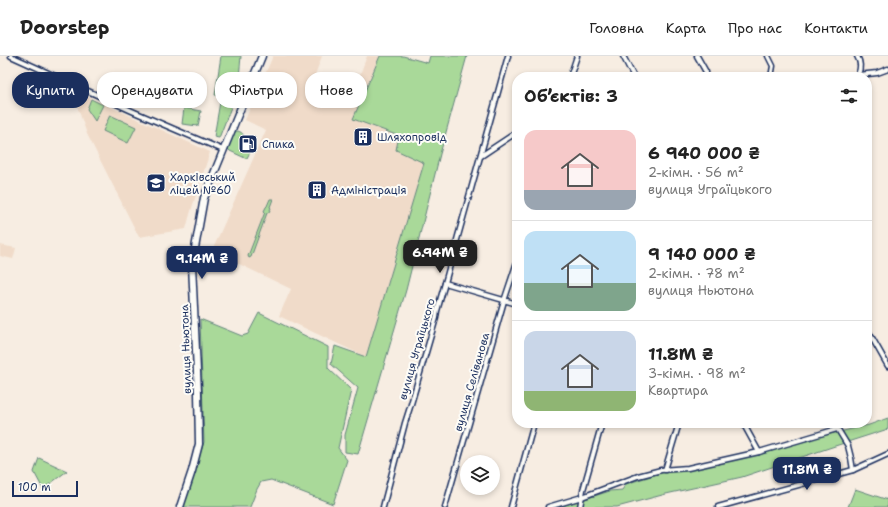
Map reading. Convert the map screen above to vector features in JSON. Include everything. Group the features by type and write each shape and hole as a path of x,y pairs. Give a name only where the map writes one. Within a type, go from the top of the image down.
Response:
{"street":[{"path":"11,56 223,150"},
{"name":"вулиця Ньютона","path":"180,507 199,444 192,265 204,198 262,56"},
{"name":"вулиця Уграїцького","path":"382,507 508,56"},
{"path":"572,72 577,56"},
{"path":"623,56 631,72"},
{"path":"697,56 706,72"},
{"path":"768,56 773,66 772,72"},
{"path":"857,56 860,61 861,68 858,72"},
{"path":"872,74 888,69"},
{"path":"481,156 512,135"},
{"name":"вулиця Селіванова","path":"445,507 512,277"},
{"path":"445,283 512,303"},
{"path":"872,338 888,366"},
{"path":"511,507 533,428"},
{"path":"580,507 601,428"},
{"path":"665,470 678,428"},
{"path":"746,428 759,452"},
{"path":"548,507 582,497 638,476 665,470 688,468 759,452 838,429 848,446 853,470"},
{"path":"718,507 853,470 888,454"}],"shaded area":[{"path":"273,56 322,56 316,72 305,72 305,108 358,108 353,119 399,137 396,150 424,163 366,357 279,316 291,289 212,251 266,130 245,120 250,108 297,108 297,72 266,72"},
{"path":"367,56 380,56 367,86 367,72 361,72"},
{"name":"Харківський ліцей №60","path":"89,97 97,101 97,108 113,108 210,152 186,229 139,237 87,134 78,108 89,108"},
{"path":"0,245 16,248 13,259 0,256"}],"green space":[{"path":"221,56 241,56 240,72 219,72"},
{"path":"380,56 403,56 428,63 430,56 467,56 440,154 406,290 358,454 345,452 345,435 358,388 331,364 335,346 366,357 424,163 396,150 399,136 353,119 358,108 367,108 367,86"},
{"path":"91,99 97,102 97,108 102,108 95,121 87,109 89,108"},
{"path":"184,108 201,111 198,126 182,124"},
{"path":"219,108 231,108 219,138 214,137"},
{"path":"110,115 136,127 128,143 103,131"},
{"path":"236,131 244,135 246,140 244,143 247,148 251,146 252,148 247,158 228,149"},
{"path":"270,199 273,199 271,208 267,213 251,257 249,258 248,256 265,212 264,211"},
{"path":"259,313 328,347 328,368 351,390 338,448 347,460 333,504 271,480 261,482 250,507 182,507 204,442 200,319 242,336 248,334"},
{"path":"888,418 888,429 742,477 666,494 617,507 559,507 610,491 622,490 626,484 660,473 691,469 751,456 809,439 856,428 872,428 872,424"},
{"path":"39,458 67,471 43,489 34,472"},
{"path":"855,489 888,500 888,507 848,507"}],"place":[{"name":"Шляхопровід","path":"363,137"},
{"name":"Спика","path":"248,144"},
{"name":"Харківський ліцей №60","path":"156,183"},
{"name":"Адміністрація","path":"317,190"}]}
